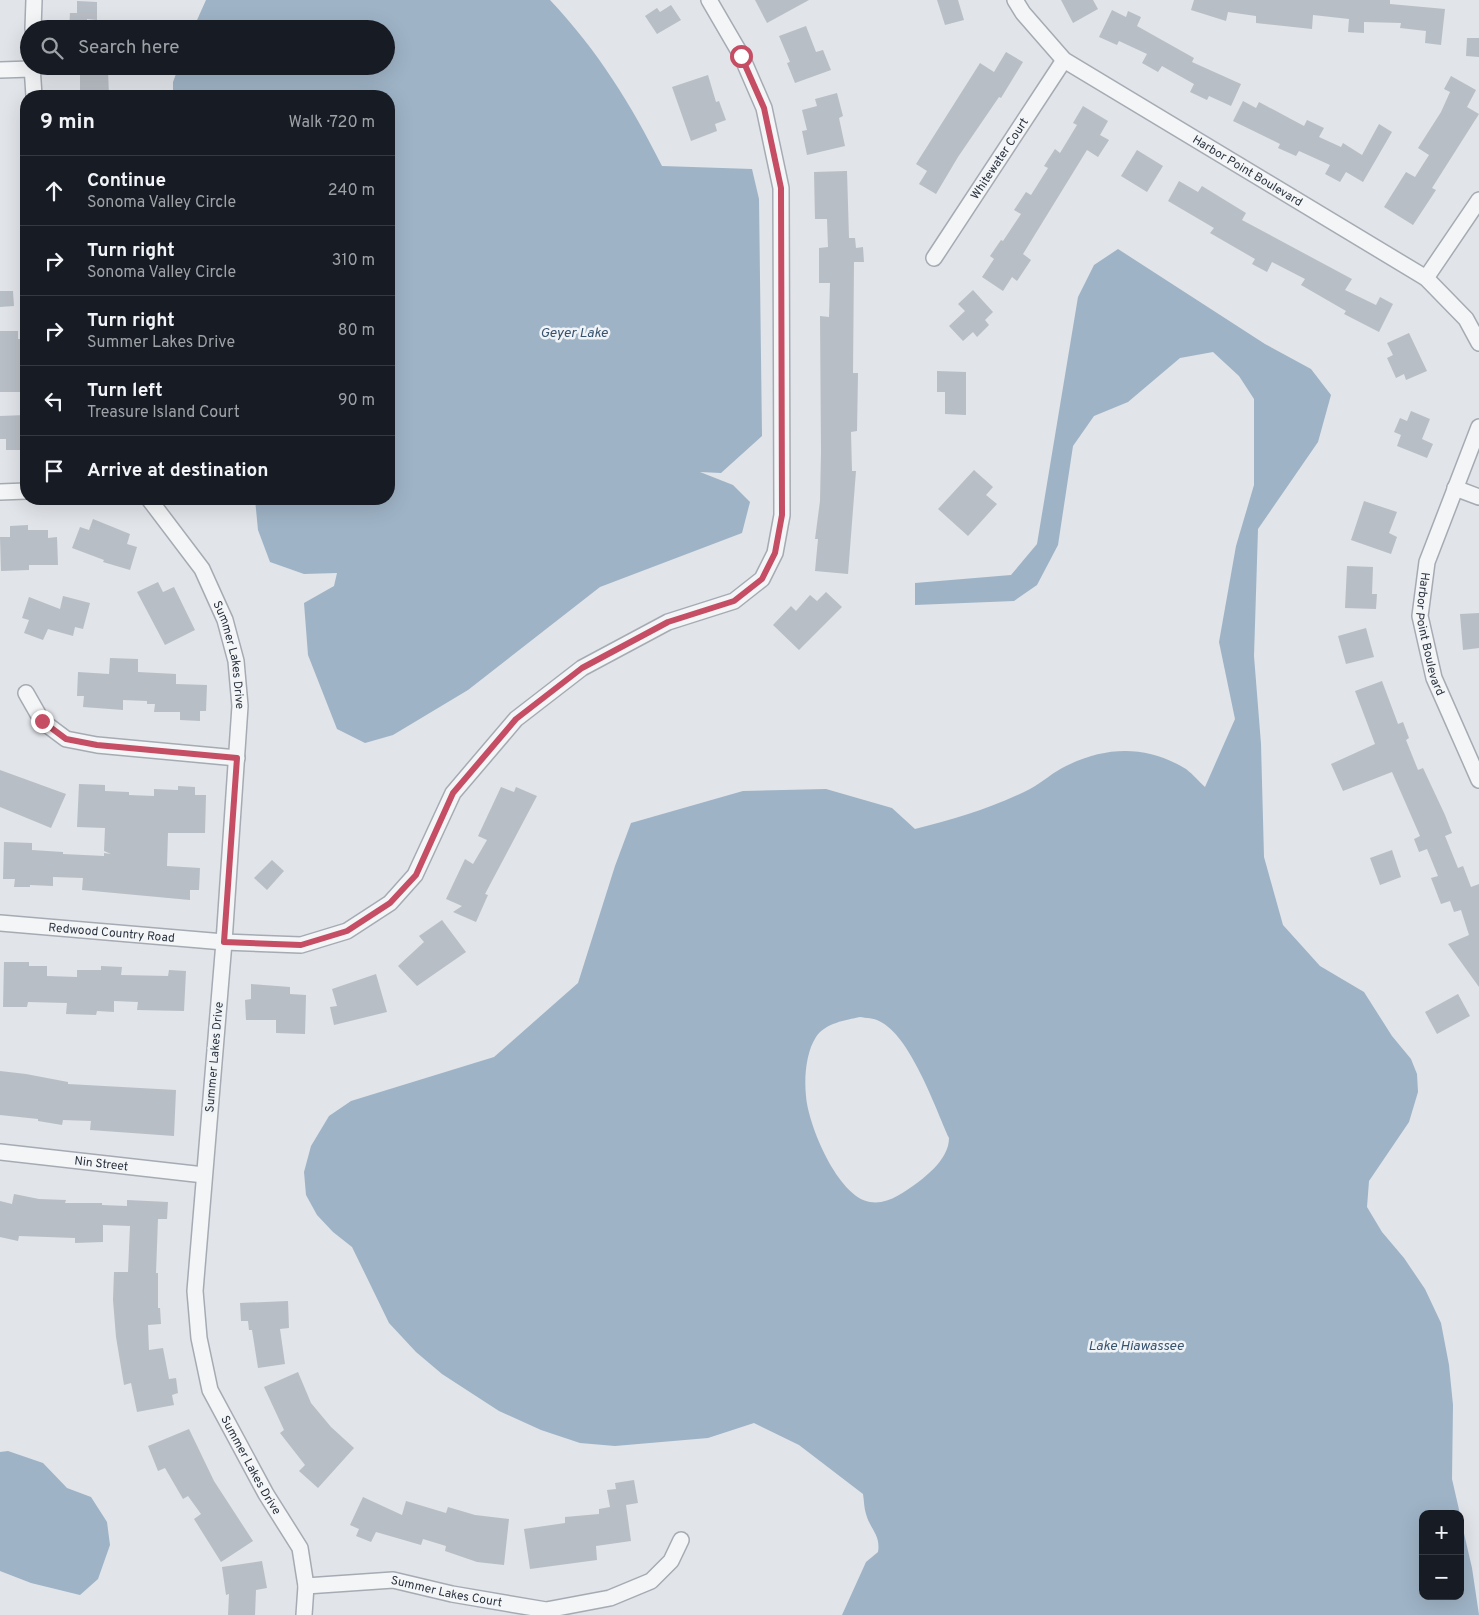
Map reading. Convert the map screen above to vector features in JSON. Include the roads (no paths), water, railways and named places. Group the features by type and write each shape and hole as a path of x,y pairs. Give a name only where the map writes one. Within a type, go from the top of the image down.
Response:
{"street":[{"path":"33,20 34,0"},
{"name":"Redwood Country Road","path":"0,923 224,942 301,945 347,931 390,903 416,875 453,793 516,719 582,668 668,622 734,601 762,579 775,553 782,515 781,188 764,108 741,56 709,0"},
{"name":"Harbor Point Boulevard","path":"1015,0 1023,13 1064,60 1426,278 1466,319 1479,343"},
{"name":"Whitewater Court","path":"934,258 1064,60"},
{"path":"0,70 20,69"},
{"path":"32,75 33,90"},
{"path":"1426,278 1479,200"},
{"name":"Harbor Point Boulevard","path":"1479,427 1427,562 1420,616 1434,678 1479,780"},
{"path":"1455,488 1479,497"},
{"path":"0,492 20,491"},
{"name":"Summer Lakes Drive","path":"154,505 202,569 225,620 236,661 240,706 224,942 195,1291 199,1338 210,1390 266,1494 300,1548 306,1586 304,1615"},
{"path":"26,693 42,721 66,739 97,745 237,758"},
{"name":"Nin Street","path":"0,1152 204,1175"},
{"name":"Summer Lakes Court","path":"306,1586 392,1580 452,1594 546,1610 610,1598 651,1581 671,1561 681,1540"}],"water":[{"name":"Geyer Lake","path":"206,0 550,0 583,39 612,79 626,100 662,166 752,169 759,199 762,436 721,473 700,472 733,485 750,502 742,533 600,587 468,690 393,735 365,743 337,729 308,655 304,603 334,586 337,573 304,574 270,562 258,530 256,505 395,505 395,90 173,90 173,82 176,75 395,75 395,20 197,20"},
{"name":"Lake Hiawassee","path":"1118,249 1265,344 1311,369 1331,395 1318,442 1258,529 1254,656 1261,744 1264,857 1283,925 1320,966 1364,992 1392,1036 1411,1059 1417,1074 1418,1092 1409,1122 1369,1181 1367,1207 1382,1232 1404,1258 1425,1289 1441,1323 1449,1365 1453,1405 1452,1479 1459,1510 1419,1510 1419,1600 1464,1600 1464,1533 1472,1568 1479,1615 842,1615 866,1562 878,1552 877,1536 866,1514 863,1494 799,1445 754,1423 708,1438 615,1446 580,1443 541,1430 499,1411 442,1374 416,1352 389,1323 352,1247 333,1232 317,1215 306,1195 304,1172 311,1146 329,1116 351,1101 494,1057 578,983 615,866 631,823 743,791 826,789 892,808 915,829 959,817 1002,802 1030,789 1057,771 1081,759 1111,752 1126,751 1141,752 1171,761 1186,769 1205,787 1235,719 1219,642 1236,546 1254,485 1254,399 1239,376 1213,352 1180,358 1128,402 1094,416 1073,446 1058,545 1037,585 1014,601 915,605 915,583 1011,575 1037,544 1078,297 1094,265","holes":["860,1017 879,1021 890,1029 911,1056 929,1091 949,1138 943,1157 928,1174 912,1187 883,1202 870,1202 858,1197 836,1174 812,1124 805,1089 810,1050 820,1032 830,1025 842,1021"]},
{"path":"8,1451 43,1463 67,1488 91,1497 107,1522 110,1545 98,1579 80,1595 31,1583 0,1571 0,1452"}]}
